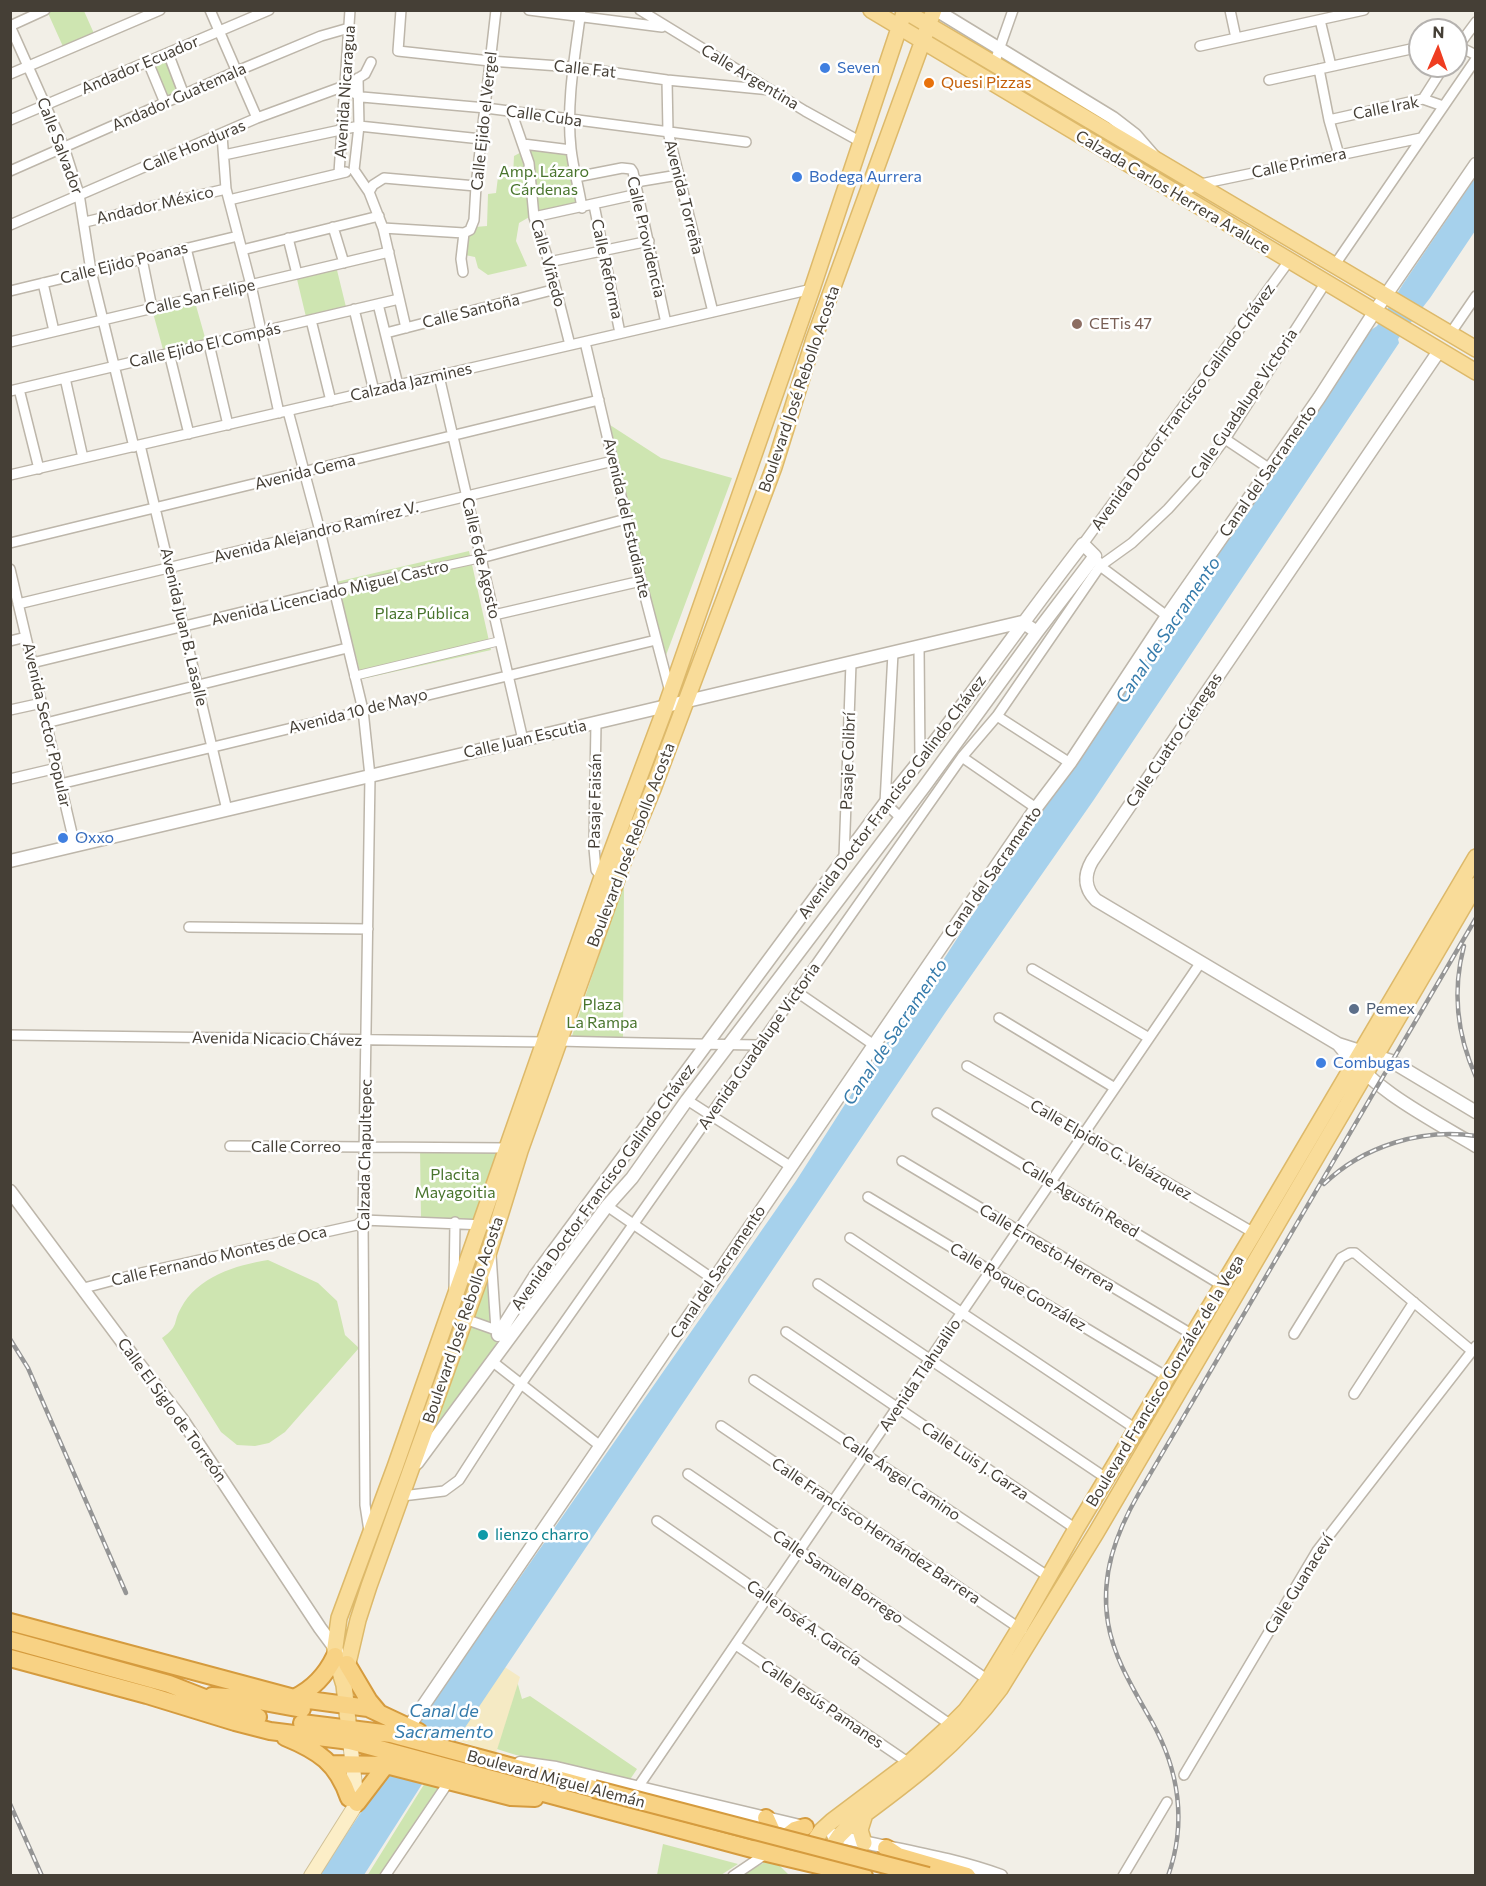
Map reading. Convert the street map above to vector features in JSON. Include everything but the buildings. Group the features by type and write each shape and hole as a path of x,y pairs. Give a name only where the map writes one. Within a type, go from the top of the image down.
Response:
{"highway":[{"path":"10,1622 294,1698 348,1722"},
{"name":"Boulevard Miguel Alemán","path":"10,1640 169,1684 202,1705"},
{"path":"294,1698 318,1682 339,1656 379,1713"},
{"name":"Boulevard Miguel Alemán","path":"10,1658 129,1690 202,1705 270,1731 348,1722 382,1732 416,1734 493,1763 928,1870"},
{"path":"122,1671 157,1662"},
{"path":"10,1669 110,1696 202,1705 232,1697 348,1722"},
{"path":"348,1722 362,1707 379,1713 416,1734"},
{"name":"Boulevard Miguel Alemán","path":"348,1722 404,1762 449,1774 550,1794 766,1853 809,1869 864,1875"},
{"path":"270,1731 304,1746 332,1764 354,1797 386,1765"},
{"path":"332,1764 386,1765 404,1762 427,1774 449,1774"},
{"path":"747,1848 757,1846 768,1837 771,1829 766,1818"},
{"path":"766,1853 795,1830 813,1829"},
{"path":"886,1848 928,1870 967,1875"}],"main road":[{"name":"Calzada Carlos Herrera Araluce","path":"871,10 1476,372"},
{"name":"Boulevard José Rebollo Acosta","path":"339,1656 369,1586 402,1496 465,1319 535,1109 625,857 653,789 770,476 814,339 935,10"},
{"name":"Calzada Carlos Herrera Araluce","path":"904,11 1476,349"},
{"name":"Boulevard José Rebollo Acosta","path":"348,1722 339,1656 339,1618 395,1467 602,877 668,700 812,289 904,11"},
{"path":"812,289 817,297 810,327 814,339"},
{"path":"766,420 759,462 764,472 770,476"},
{"name":"Boulevard Francisco González de la Vega","path":"809,1869 813,1829 909,1763 966,1710 1025,1633 1095,1533 1366,1074 1364,1057 1476,857"},
{"name":"Boulevard Francisco González de la Vega","path":"809,1869 839,1836 933,1762 963,1735 1000,1689 1049,1577 1106,1478 1254,1233 1364,1057 1476,885"},
{"path":"535,1109 535,1096 549,1055 543,1042"},
{"path":"352,1582 369,1586"},
{"path":"311,1875 354,1797 348,1722"},
{"path":"302,1875 354,1797"},
{"path":"864,1843 860,1830 865,1814"}],"street":[{"path":"10,26 45,10"},
{"path":"10,74 160,10"},
{"path":"210,10 257,118"},
{"name":"Andador Ecuador","path":"10,120 269,10"},
{"name":"Avenida Nicaragua","path":"339,173 351,10"},
{"name":"Calle Fat","path":"401,10 398,51 573,67 667,80 771,90"},
{"name":"Calle Ejido el Vergel","path":"463,272 461,259 467,232 474,220 496,10"},
{"path":"530,10 580,13 667,27"},
{"name":"Calle Argentina","path":"640,10 861,142"},
{"path":"935,10 1124,126 1146,145 1160,164"},
{"path":"994,64 1013,10"},
{"path":"1230,10 1236,38"},
{"path":"1200,46 1364,10"},
{"name":"Calle Reforma","path":"580,13 569,119 571,150 582,208"},
{"path":"1320,20 1331,66"},
{"name":"Calle Salvador","path":"10,26 64,147 79,194 91,271 114,366"},
{"name":"Andador Guatemala","path":"10,171 237,71 321,36 349,28"},
{"path":"1269,80 1408,50"},
{"path":"168,53 184,94"},
{"path":"1334,266 1476,57"},
{"path":"148,62 165,103"},
{"name":"Calle Honduras","path":"10,225 257,118 347,85 365,74 371,62"},
{"path":"1319,69 1329,120 1339,155"},
{"path":"358,78 358,126 354,170 369,192 383,228 406,327"},
{"path":"1423,99 1436,78"},
{"name":"Avenida Torreña","path":"667,80 668,132 713,312"},
{"path":"347,85 358,95"},
{"name":"Calle Cuba","path":"358,95 511,111 746,142"},
{"name":"Calle Irak","path":"1329,120 1423,99 1443,106"},
{"name":"Calle Viñedo","path":"511,111 529,163 534,217 549,262 570,345"},
{"path":"224,155 358,126 481,139"},
{"name":"Calzada Chapultepec","path":"222,135 226,189 283,412 320,531 363,710 370,776 363,1220 365,1505 369,1533"},
{"name":"Calle Primera","path":"1178,195 1196,185 1421,138"},
{"path":"523,144 571,150"},
{"name":"Canal del Sacramento","path":"416,1734 599,1445 1036,808 1070,763 1167,616 1270,469 1476,164"},
{"name":"Calle Providencia","path":"576,177 627,168 633,172 666,323"},
{"name":"Andador México","path":"229,200 354,170"},
{"path":"636,182 678,175"},
{"path":"369,192 373,185 384,178 476,186"},
{"name":"Andador México","path":"85,222 226,189"},
{"path":"534,217 638,194"},
{"name":"Calle Reforma","path":"594,205 621,333"},
{"path":"242,250 379,216"},
{"path":"333,227 344,263"},
{"path":"383,228 467,232"},
{"name":"Calle Ejido Poanas","path":"10,291 238,236"},
{"path":"288,238 297,274"},
{"path":"549,262 649,240"},
{"path":"186,248 198,297"},
{"name":"Calle San Felipe","path":"10,342 389,252"},
{"path":"142,259 152,308"},
{"name":"Avenida Doctor Francisco Galindo Chávez","path":"497,1332 535,1276 885,803 920,762 1022,622 1083,544 1289,261"},
{"name":"Calle Guadalupe Victoria","path":"1098,561 1132,543 1168,509 1195,479 1225,439 1326,282"},
{"path":"43,283 54,331"},
{"name":"Calle Santoña","path":"386,333 556,289"},
{"name":"Calzada Jazmines","path":"10,475 812,289"},
{"path":"1450,334 1476,296"},
{"name":"Calle Ejido El Compás","path":"15,390 399,299"},
{"path":"378,304 398,385"},
{"path":"354,309 374,391"},
{"path":"311,320 332,401"},
{"name":"Avenida del Estudiante","path":"585,342 656,640 668,700"},
{"path":"209,344 228,425"},
{"name":"Calle Cuatro Ciénegas","path":"1439,351 1089,867 1086,882 1096,900 1338,1044 1364,1057 1391,1061 1476,1112"},
{"path":"169,353 189,434"},
{"name":"Avenida Juan B. Lasalle","path":"114,366 156,508 227,810"},
{"name":"Calle 6 de Agosto","path":"439,376 523,740"},
{"path":"65,378 83,458"},
{"path":"15,390 39,469"},
{"name":"Avenida Gema","path":"10,543 599,400"},
{"path":"1225,439 1270,469"},
{"name":"Avenida Alejandro Ramírez V.","path":"18,604 613,461"},
{"name":"Avenida Licenciado Miguel Castro","path":"32,663 333,590 481,558 626,519"},
{"path":"1083,544 1098,561 1167,616"},
{"name":"Avenida Doctor Francisco Galindo Chávez","path":"411,1471 607,1206 632,1178 687,1100 901,819 1037,632 1098,561"},
{"name":"Avenida Guadalupe Victoria","path":"402,1496 444,1491 459,1480 521,1384 758,1045 962,757 997,716 1098,561"},
{"name":"Avenida Sector Popular","path":"11,571 75,846"},
{"path":"494,615 641,581"},
{"path":"1022,622 1037,632"},
{"name":"Calle Juan Escutia","path":"10,861 523,740 596,722 668,700 685,702 1022,622"},
{"path":"10,641 26,637"},
{"name":"Avenida 10 de Mayo","path":"60,784 656,640"},
{"path":"354,676 500,641"},
{"path":"919,646 920,762"},
{"path":"46,723 347,648"},
{"path":"893,653 885,803 901,819"},
{"name":"Pasaje Colibrí","path":"844,859 851,663"},
{"path":"10,710 42,703"},
{"path":"997,716 1070,763"},
{"name":"Pasaje Faisán","path":"596,722 594,848 596,870 602,877"},
{"path":"962,757 1036,808"},
{"path":"10,779 57,768"},
{"path":"189,927 368,929"},
{"name":"Avenida Tlahualilo","path":"638,1787 1201,962"},
{"path":"1032,969 1149,1038"},
{"path":"797,992 874,1045"},
{"path":"999,1018 1115,1088"},
{"name":"Avenida Nicacio Chávez","path":"10,1035 543,1042"},
{"path":"560,1041 758,1045"},
{"name":"Calle Elpidio G. Velázquez","path":"967,1066 1254,1233"},
{"path":"1366,1074 1377,1085 1476,1146"},
{"path":"687,1100 790,1167"},
{"name":"Calle Agustín Reed","path":"937,1113 1222,1286"},
{"name":"Calle Correo","path":"230,1146 506,1148"},
{"path":"622,1160 632,1178"},
{"name":"Calle Ernesto Herrera","path":"902,1161 1193,1335"},
{"name":"Calle El Siglo de Torreón","path":"10,1191 135,1359 182,1418 339,1656"},
{"name":"Calle Roque González","path":"868,1197 1167,1377"},
{"path":"607,1206 713,1279"},
{"name":"Calle Fernando Montes de Oca","path":"84,1288 357,1225 363,1220 455,1222 496,1226"},
{"path":"453,1299 455,1222"},
{"path":"850,1238 1136,1429"},
{"path":"490,1246 497,1332 502,1349"},
{"path":"1294,1334 1341,1258 1354,1253 1474,1349"},
{"path":"818,1284 1106,1478"},
{"path":"1354,1394 1414,1302"},
{"path":"465,1319 497,1332"},
{"name":"Calle Luis J. Garza","path":"786,1332 1076,1529"},
{"name":"Calle Guanaceví","path":"1184,1776 1317,1551 1474,1349"},
{"path":"493,1362 599,1445"},
{"name":"Calle Ángel Camino","path":"754,1380 1049,1577"},
{"name":"Calle Francisco Hernández Barrera","path":"721,1426 1025,1633"},
{"name":"Calle Samuel Borrego","path":"688,1474 988,1680"},
{"name":"Calle José A. García","path":"657,1521 951,1725"},
{"name":"Calle Jesús Pamanes","path":"736,1645 909,1763"},
{"path":"493,1763 513,1762 549,1766 864,1843 914,1852 1000,1875"},
{"path":"385,1875 449,1774"},
{"path":"1123,1875 1167,1802"},
{"path":"733,1875 766,1853"}],"green space":[{"path":"47,11 84,11 96,38 65,51"},
{"path":"168,53 184,95 165,103 148,62"},
{"name":"Amp. Lázaro Cárdenas","path":"529,148 569,153 579,205 531,216 519,223 516,241 527,266 488,275 478,268 475,257 465,255 468,235 475,227 487,226 488,194 496,193 498,177 513,176 514,156"},
{"path":"336,266 346,307 306,317 296,275"},
{"path":"195,302 206,341 164,353 153,313"},
{"path":"610,425 661,458 732,478 665,658"},
{"name":"Plaza Pública","path":"469,551 491,650 362,679 336,582"},
{"name":"Plaza La Rampa","path":"624,880 623,1038 572,1036"},
{"name":"Placita Mayagoitia","path":"420,1149 505,1150 479,1221 421,1218"},
{"path":"268,1260 318,1283 337,1301 345,1335 359,1348 285,1432 269,1443 255,1446 237,1445 221,1432 162,1338 174,1327 178,1313 197,1288 218,1274 243,1265"},
{"path":"490,1263 493,1324 498,1341 419,1456"},
{"path":"517,1681 522,1699 530,1696 637,1769 629,1781 516,1755 468,1740"},
{"path":"428,1778 442,1782 382,1875 367,1876"},
{"path":"663,1844 738,1864 721,1875 657,1875"},
{"path":"765,1862 779,1865 789,1875 741,1876"}],"sand":[{"path":"497,1662 520,1677 496,1753 414,1726 431,1700"}],"water":[{"name":"Canal de Sacramento","path":"1475,178 1475,231 1430,298 1398,339 1399,343 1093,801 945,1013 460,1735 426,1778 364,1875 318,1876 420,1721 796,1181 1016,847 1371,330 1377,326"}],"railway":[{"path":"1168,1876 1177,1836 1177,1797 1174,1778 1161,1740 1120,1662 1108,1623 1106,1588 1117,1539 1139,1493 1476,918"},
{"path":"1464,946 1458,980 1458,1013 1464,1045 1476,1077"},
{"path":"1324,1184 1357,1159 1394,1143 1435,1135 1476,1136"},
{"path":"10,1339 28,1368 126,1593"},
{"path":"10,1804 42,1876"}],"place":[{"name":"Seven","path":"825,68"},
{"name":"Quesi Pizzas","path":"929,83"},
{"name":"Bodega Aurrera","path":"797,177"},
{"name":"CETis 47","path":"1077,324"},
{"name":"Oxxo","path":"63,838"},
{"name":"Pemex","path":"1354,1009"},
{"name":"Combugas","path":"1321,1063"},
{"name":"lienzo charro","path":"483,1535"}]}
